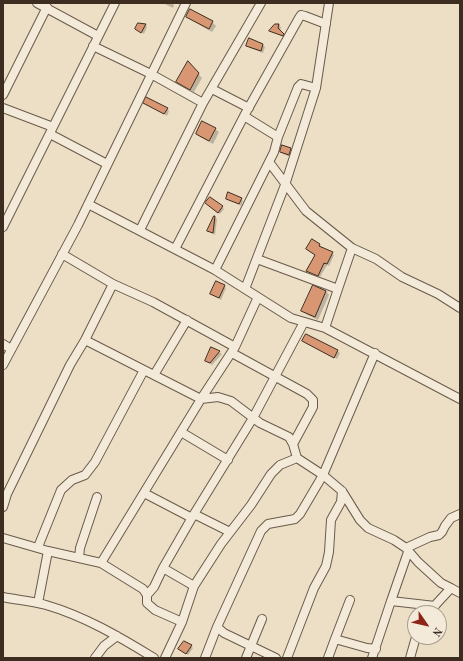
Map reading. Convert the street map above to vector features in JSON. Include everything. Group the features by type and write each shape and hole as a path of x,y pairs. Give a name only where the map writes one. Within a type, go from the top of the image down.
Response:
{"street":[{"path":"37,3 47,7 98,36"},
{"path":"3,227 115,3"},
{"path":"3,365 88,204 186,3"},
{"path":"140,230 203,103 261,3"},
{"path":"245,290 285,185 316,88 329,3"},
{"path":"3,95 47,7"},
{"path":"175,249 244,116 299,18 302,15 326,24"},
{"path":"93,46 151,74 203,103"},
{"path":"215,270 274,152 278,137 298,87 301,84 316,88"},
{"path":"212,89 249,108"},
{"path":"3,108 51,130 107,164"},
{"path":"244,116 278,137"},
{"path":"269,162 306,211 352,248 376,259 402,277 438,294 460,308"},
{"path":"88,204 215,270 291,318 325,328 460,399"},
{"path":"325,328 352,248"},
{"path":"62,254 113,284 153,302 187,320 275,376 307,394 313,400 313,407 294,444"},
{"path":"257,259 338,289"},
{"path":"3,507 7,494 70,366 85,340 113,284"},
{"path":"101,563 181,432 200,398 233,350 258,297"},
{"path":"154,375 187,320"},
{"path":"147,595 154,587 163,568 193,516 253,418 304,322"},
{"path":"85,340 200,398 218,397 231,401 260,423 290,437 294,444 297,458 323,475 342,491 360,520 368,528 394,540 407,550 441,583 460,593"},
{"path":"3,344 11,349"},
{"path":"205,658 216,627 261,530 268,524 295,519 300,514 323,475 375,354"},
{"path":"38,547 62,490 72,480 85,475 95,462 144,370"},
{"path":"181,432 228,460"},
{"path":"164,658 182,622 194,586 221,544 251,505 271,474 280,466 297,458"},
{"path":"287,658 314,588 326,566 329,552 331,520 341,502 342,491"},
{"path":"144,493 230,532"},
{"path":"79,558 80,548 97,497"},
{"path":"372,658 407,550 430,537 439,535 451,518 460,514"},
{"path":"3,538 48,551 101,563 143,589 147,595 147,603 155,610 182,622"},
{"path":"38,603 48,551"},
{"path":"163,568 194,586"},
{"path":"436,605 450,588"},
{"path":"3,597 38,603 71,614 117,636 154,658"},
{"path":"328,658 350,600"},
{"path":"391,601 426,605"},
{"path":"246,658 262,619"},
{"path":"216,627 224,633 276,658"},
{"path":"95,658 104,646 117,636"},
{"path":"335,639 376,649"},
{"path":"410,658 414,645"}],"building":[{"path":"190,9 213,21 209,29 186,17"},
{"path":"138,23 146,24 141,33 135,29"},
{"path":"275,24 279,24 278,28 284,34 283,36 269,31"},
{"path":"249,38 263,44 261,51 246,46"},
{"path":"188,61 199,73 190,90 176,82"},
{"path":"146,97 168,108 164,114 143,103"},
{"path":"202,121 216,128 209,141 196,134"},
{"path":"282,145 291,148 289,155 280,152"},
{"path":"228,192 242,198 239,204 226,199"},
{"path":"210,197 223,206 218,213 205,203"},
{"path":"215,216 213,233 207,231"},
{"path":"312,239 320,244 319,246 333,252 327,264 324,263 318,276 306,271 315,255 306,249"},
{"path":"216,281 225,285 219,298 210,294"},
{"path":"313,285 326,291 315,317 301,311"},
{"path":"306,334 338,350 334,358 302,341"},
{"path":"211,347 220,351 210,363 205,361"},
{"path":"184,641 192,645 186,654 178,649"}]}
